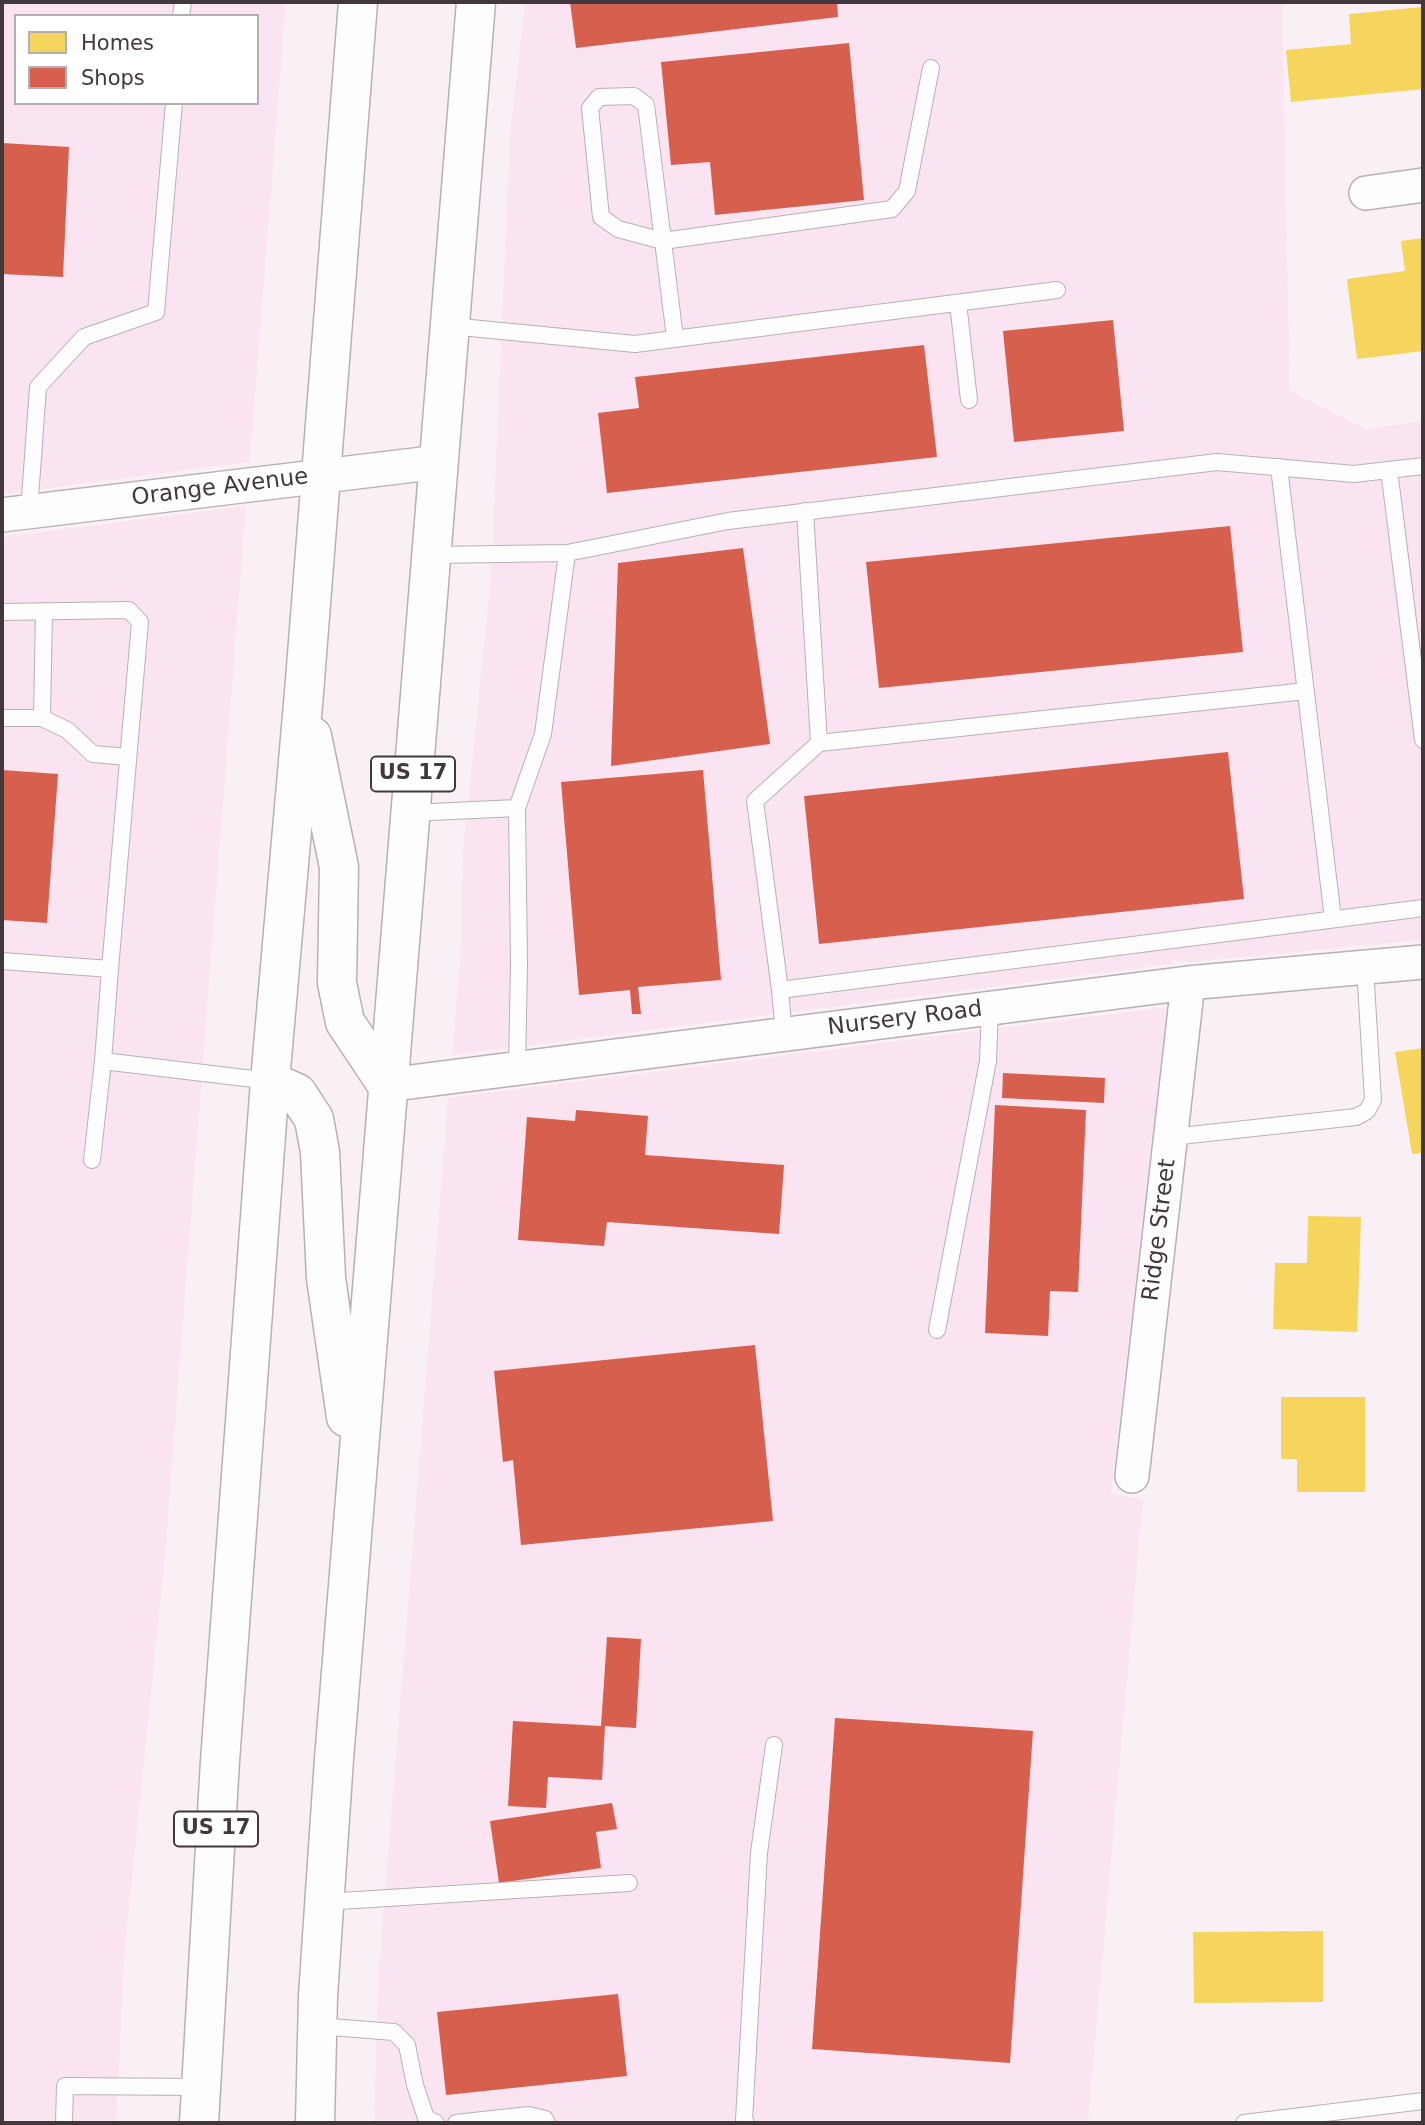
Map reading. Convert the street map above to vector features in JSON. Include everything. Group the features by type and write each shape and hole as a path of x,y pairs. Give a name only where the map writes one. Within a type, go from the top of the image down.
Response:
{"main road":[{"name":"US 17","path":"200,2105 220,1760 270,1081 304,693 358,2"},
{"name":"US 17","path":"315,2123 324,1902 387,1085 476,2"},
{"path":"304,693 339,867 337,983 345,1022 387,1085"},
{"path":"270,1081 297,1093 314,1119 320,1152 326,1278 356,1489"}],"street":[{"path":"1366,193 1423,185"},
{"name":"Orange Avenue","path":"15,514 439,462"},
{"name":"Nursery Road","path":"387,1085 1188,983 1423,962"},
{"name":"Ridge Street","path":"1132,1476 1188,983"}],"lane":[{"path":"675,338 663,241 646,105 634,96 599,97 590,108 601,217 618,229 663,241 892,209 907,191 931,68"},
{"path":"15,514 38,387 84,337 156,312 174,105"},
{"path":"450,326 635,344 1057,290"},
{"path":"958,303 969,400"},
{"path":"432,555 567,553 728,521 1217,463 1354,474 1423,466"},
{"path":"1279,467 1333,919"},
{"path":"1389,470 1423,740"},
{"path":"805,511 819,743"},
{"path":"517,1068 517,808 543,734 567,553"},
{"path":"2,612 129,610 140,622 103,1061 92,1160"},
{"path":"42,718 44,611"},
{"path":"783,1034 780,990 755,801 819,743 1306,691"},
{"path":"2,718 42,718 67,730 93,754 128,757"},
{"path":"410,813 517,808"},
{"path":"780,990 1423,908"},
{"path":"2,961 110,969"},
{"path":"1171,1137 1356,1117 1367,1111 1373,1100 1365,967"},
{"path":"937,1330 988,1062 990,1009"},
{"path":"103,1061 270,1081"},
{"path":"746,2123 744,2120 759,1853 774,1745"},
{"path":"324,1902 629,1884"},
{"path":"318,2026 394,2032 407,2045 415,2085 426,2118 436,2123"},
{"path":"64,2123 65,2086 200,2105"},
{"path":"1244,2123 1423,2101"},
{"path":"456,2123 529,2115 545,2119 547,2123"}],"shaded area":[{"path":"2,2 286,2 250,462 2,494"},
{"path":"525,2 1282,2 1290,391 1365,429 1423,421 1423,940 1189,962 1173,960 1172,964 452,1055 460,961 463,850 491,575 510,133"},
{"path":"246,506 164,1568 125,1948 116,2123 2,2123 2,537"},
{"path":"1167,1007 1111,1494 1143,1499 1088,2123 374,2123 378,1981 448,1098"}],"building: Homes":[{"path":"1422,7 1423,89 1291,102 1286,50 1351,44 1349,14"},
{"path":"1423,238 1423,351 1357,359 1347,279 1405,271 1401,241"},
{"path":"1423,1048 1423,1153 1412,1154 1395,1052"},
{"path":"1308,1216 1361,1217 1357,1332 1273,1329 1275,1263 1307,1263"},
{"path":"1281,1397 1365,1397 1365,1492 1297,1492 1297,1459 1281,1459"},
{"path":"1323,1931 1323,2002 1194,2003 1193,1932"}],"building: Shops":[{"path":"570,2 837,2 838,17 576,48"},
{"path":"849,43 864,200 715,215 710,162 671,165 661,62"},
{"path":"2,143 69,147 63,277 2,274"},
{"path":"1113,320 1124,431 1014,442 1003,331"},
{"path":"924,345 937,457 607,493 598,413 639,408 635,377"},
{"path":"1230,526 1243,652 879,688 866,562"},
{"path":"743,548 770,744 611,766 618,563"},
{"path":"1228,752 1244,899 819,944 804,796"},
{"path":"2,770 58,774 47,923 2,920"},
{"path":"703,770 721,980 638,987 641,1014 632,1014 630,990 579,995 561,782"},
{"path":"1003,1073 1105,1078 1104,1103 1002,1098"},
{"path":"995,1105 1086,1110 1078,1292 1050,1291 1048,1336 985,1333"},
{"path":"576,1110 648,1116 645,1155 784,1165 779,1234 607,1222 604,1246 518,1240 527,1117 575,1121"},
{"path":"755,1345 773,1521 521,1545 513,1460 503,1462 494,1371"},
{"path":"607,1637 641,1639 636,1728 605,1726 602,1780 548,1777 546,1808 508,1806 513,1721 601,1726"},
{"path":"835,1718 1033,1731 1010,2063 812,2049"},
{"path":"612,1803 617,1829 596,1832 601,1868 499,1883 490,1821"},
{"path":"618,1994 627,2076 446,2095 437,2012"}]}
